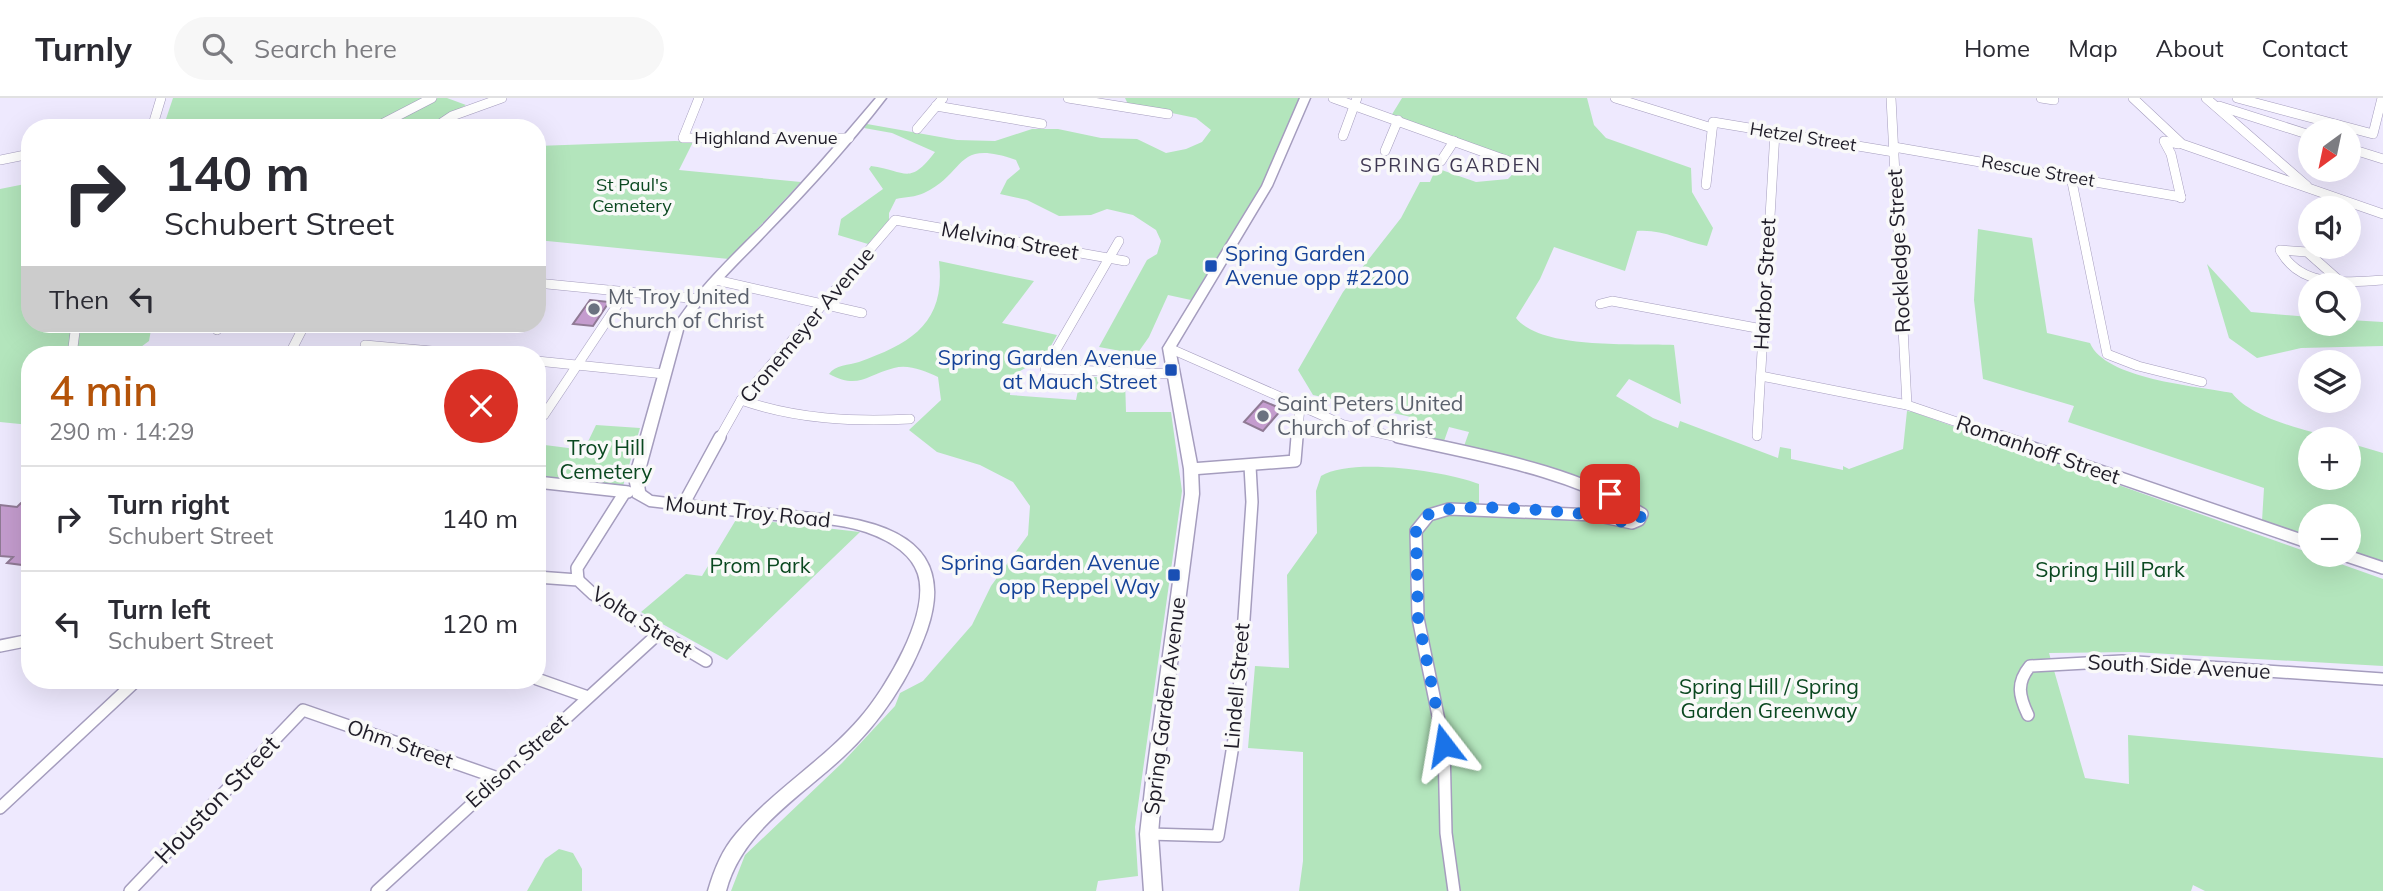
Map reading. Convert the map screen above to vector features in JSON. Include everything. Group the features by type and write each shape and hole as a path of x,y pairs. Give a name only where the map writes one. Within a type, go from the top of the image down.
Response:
{"street":[{"path":"155,119 161,98"},
{"path":"391,119 432,98"},
{"path":"450,119 502,98"},
{"name":"Highland Avenue","path":"699,98 683,138 849,138"},
{"name":"Mount Troy Road","path":"717,891 731,854 745,836 835,754 881,704 915,637 924,613 928,583 914,554 900,541 879,531 843,522 649,501 631,493 677,330 699,299 849,138 881,98"},
{"path":"918,129 943,98"},
{"path":"1069,98 1168,114"},
{"path":"1305,98 1267,186 1169,348 1344,425 1537,469 1610,494 1642,514 1639,520 1632,523 1594,515 1449,509 1434,512 1420,522 1416,531 1418,618 1444,745 1446,833 1454,891"},
{"path":"1332,98 1355,101 1398,120 1531,169"},
{"name":"Hetzel Street","path":"1615,98 1712,125 1894,150"},
{"name":"Rockledge Street","path":"1891,98 1907,405"},
{"path":"2041,98 2054,100"},
{"path":"2133,98 2182,144 2383,214"},
{"path":"2237,98 2373,134 2382,98"},
{"path":"1343,136 1355,101"},
{"path":"2210,101 2311,189"},
{"path":"2210,101 2298,131"},
{"path":"936,106 1042,124"},
{"path":"1385,151 1398,120"},
{"path":"1706,185 1712,125"},
{"name":"Harbor Street","path":"1757,436 1775,132"},
{"path":"1441,161 1454,141"},
{"name":"Rescue Street","path":"1894,150 2181,197 2171,154 2164,141 2182,144"},
{"path":"2361,152 2383,159"},
{"path":"0,160 21,156"},
{"path":"2071,177 2107,354 2138,366 2202,382"},
{"name":"Melvina Street","path":"895,220 1125,261"},
{"name":"Cronemeyer Avenue","path":"683,505 741,400 826,304 895,220"},
{"path":"1119,241 1045,369 1174,374"},
{"path":"2297,248 2308,251 2342,282 2323,282 2303,275 2280,250 2297,248"},
{"path":"716,280 862,313"},
{"path":"2361,281 2383,280"},
{"path":"546,285 699,299"},
{"path":"546,412 626,292"},
{"path":"1600,304 1612,301 1762,329"},
{"path":"365,345 376,346"},
{"name":"Spring Garden Avenue","path":"1153,891 1149,834 1192,495 1191,469 1169,348"},
{"path":"546,362 664,374"},
{"name":"Romanhoff Street","path":"1761,376 1907,405 2298,539"},
{"path":"741,400 787,415 884,421 910,419"},
{"path":"1191,469 1295,461 1300,407"},
{"name":"Lindell Street","path":"1149,834 1218,836 1237,721 1252,502 1250,466"},
{"path":"546,483 631,493 577,568 578,580"},
{"path":"2361,561 2383,568"},
{"name":"Volta Street","path":"546,578 578,580 593,594 706,661"},
{"name":"Edison Street","path":"377,891 659,634"},
{"path":"0,646 21,641"},
{"name":"South Side Avenue","path":"2028,716 2020,697 2020,678 2030,666 2048,663 2122,661 2383,679"},
{"path":"546,682 588,697"},
{"path":"0,808 127,689"},
{"name":"Ohm Street","path":"303,710 498,778"},
{"name":"Houston Street","path":"130,891 303,710"}],"green space":[{"path":"173,98 447,98 466,105 442,119 166,119"},
{"path":"1125,98 1300,98 1269,173 1191,300 1168,295 1149,337 1137,354 1099,347 1147,260 1157,254 1161,241 1156,230 1133,215 1107,209 1091,215 1059,216 1027,200 1000,194 1007,180 1020,169 1016,160 996,154 982,153 971,156 938,185 924,193 896,199 889,213 889,220 868,244 838,235 841,219 883,189 869,169 871,166 900,173 913,173 935,152 892,133 864,128 867,124 957,140 995,141 1032,129 1058,129 1101,138 1137,139 1166,153 1202,142 1211,130 1196,118 1128,104"},
{"path":"1402,98 1587,98 1594,125 1606,138 1691,168 1692,192 1713,228 1707,246 1664,234 1637,231 1625,271 1554,247 1540,279 1516,318 1528,328 1566,340 1674,345 1681,404 1629,379 1616,396 1653,418 1678,428 1680,421 1778,458 1780,447 1791,449 1791,459 1843,470 1843,466 1849,469 1903,449 1907,411 1913,412 2298,549 2298,567 2349,567 2383,579 2383,666 2133,652 2049,653 2085,778 2129,784 2128,735 2383,758 2383,891 2205,891 2193,885 2191,891 1299,891 1303,861 1303,752 1248,748 1255,666 1289,668 1287,575 1317,533 1316,491 1321,476 1335,470 1354,467 1422,471 1479,484 1479,506 1636,518 1635,512 1582,489 1490,463 1491,459 1463,449 1469,432 1449,427 1443,444 1403,436 1411,417 1313,395 1298,370 1343,292 1401,218 1420,182 1430,182 1436,168 1476,182 1508,179 1522,164 1391,116"},
{"name":"St Paul's Cemetery","path":"693,142 679,170 801,182 729,259 546,241 546,146"},
{"path":"21,185 21,333 150,333 149,341 142,346 21,346 21,424 0,422 0,189"},
{"path":"1978,229 2032,238 2047,333 2090,343 2099,355 2113,365 2132,373 2175,384 2232,393 2252,410 2298,428 2298,490 2361,490 2361,447 2383,453 2383,562 2361,554 2361,504 2298,504 2298,533 2262,521 2264,488 2068,422 2074,406 1983,379 1974,300"},
{"path":"939,261 1034,281 1002,323 1057,335 1042,362 1036,362 1011,376 1010,395 1076,400 1081,376 1125,379 1126,412 1171,412 1182,491 1135,827 1138,876 1098,881 1096,891 731,891 745,855 842,763 895,706 900,693 923,681 972,625 991,586 1028,535 1030,506 1013,482 980,465 937,452 909,430 941,400 938,377 905,367 855,381 839,379 829,374 838,367 859,362 895,347 922,328 937,300"},
{"path":"2207,264 2251,312 2298,316 2298,336 2361,336 2361,321 2383,322 2383,346 2301,348 2257,358 2229,338"},
{"name":"Troy Hill Cemetery","path":"596,425 640,428 623,486 546,478 546,445 584,450"},
{"name":"Prom Park","path":"737,518 860,532 727,660 641,612 686,574 702,576"},
{"path":"559,849 573,853 582,869 582,891 527,891 545,859"}],"building":[{"name":"Mt Troy United Church of Christ","path":"590,300 609,302 593,326 573,324"},
{"name":"Saint Peters United Church of Christ","path":"1263,401 1282,409 1263,431 1244,422"},
{"path":"21,503 21,565 7,563 13,557 0,556 0,505 17,507"}],"place":[{"name":"Spring Garden Avenue opp #2200","path":"1211,266"},
{"name":"Mt Troy United Church of Christ","path":"594,309"},
{"name":"Spring Garden Avenue at Mauch Street","path":"1171,370"},
{"name":"Saint Peters United Church of Christ","path":"1263,416"},
{"name":"Spring Garden Avenue opp Reppel Way","path":"1174,575"}],"district":[{"name":"SPRING GARDEN","path":"1451,165"}],"route":[{"path":"1444,745 1424,661 1418,618 1416,531 1420,522 1434,512 1449,509 1594,515 1632,523 1639,520 1642,514 1636,507 1610,494"}],"park label":[{"name":"Spring Hill Park","path":"2110,570"},
{"name":"Spring Hill / Spring Garden Greenway","path":"1769,699"}]}
